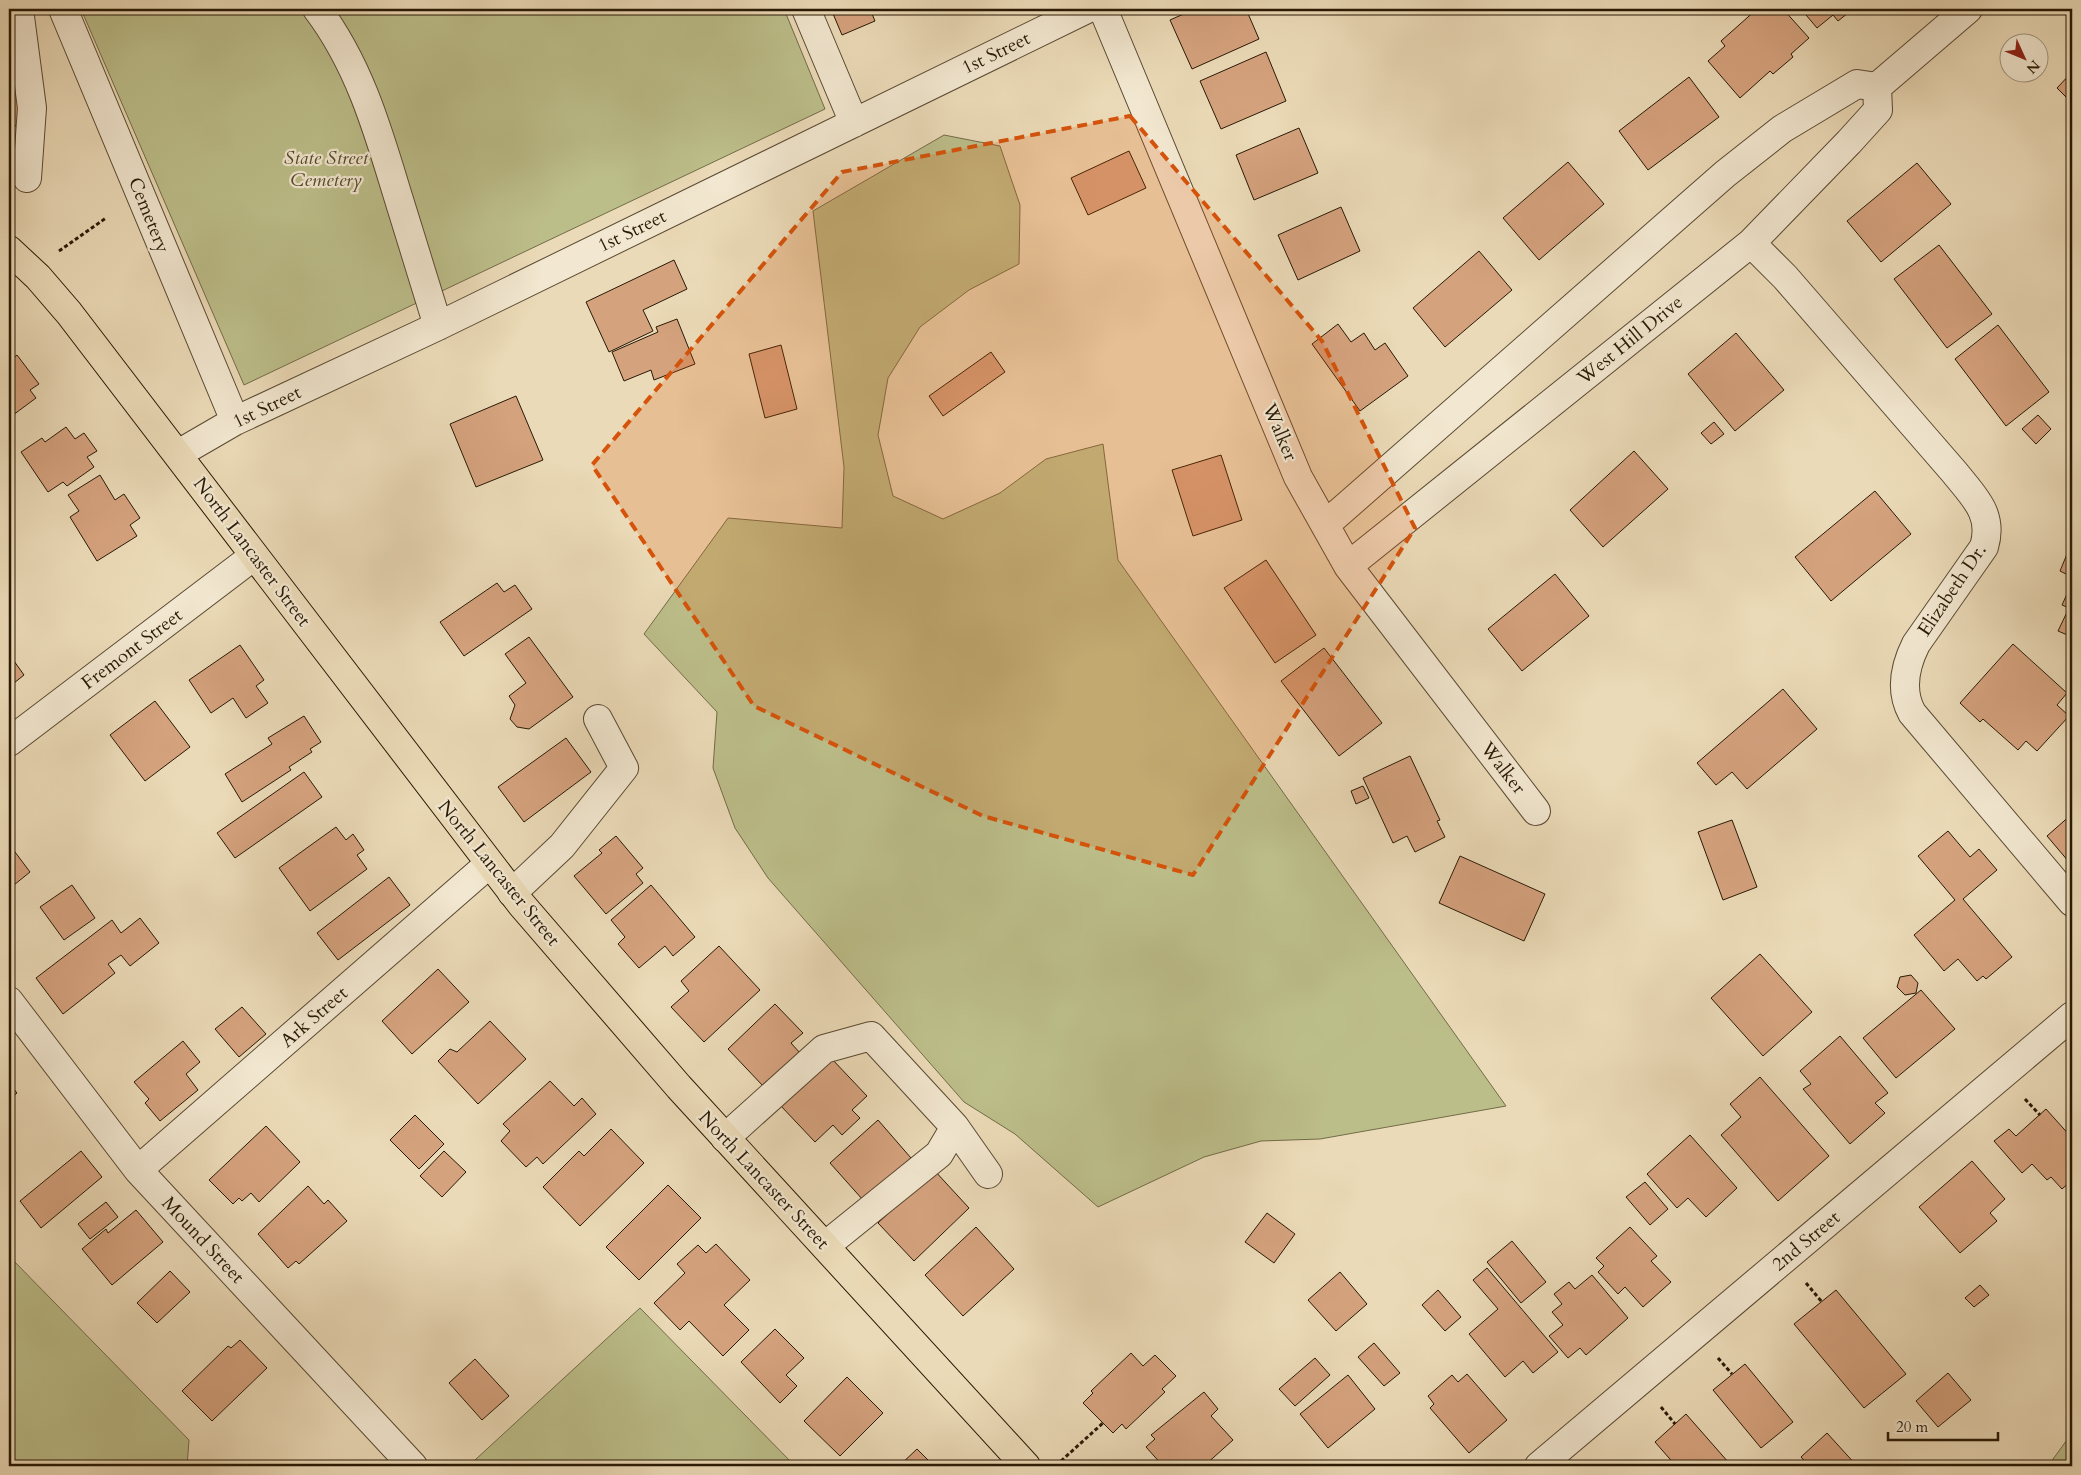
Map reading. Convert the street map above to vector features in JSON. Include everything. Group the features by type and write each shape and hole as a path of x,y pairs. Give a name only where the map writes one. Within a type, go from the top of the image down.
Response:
{"main road":[{"name":"North Lancaster Street","path":"9,250 38,277 69,313 512,893 628,1030 1026,1466"}],"street":[{"path":"20,9 32,108 27,178"},
{"name":"Cemetery","path":"64,9 235,421"},
{"path":"317,9 329,25 358,79 374,116 438,326"},
{"path":"806,9 854,123"},
{"name":"1st Street","path":"178,454 235,421 438,326 1087,9"},
{"name":"Walker","path":"1103,9 1298,477 1348,566 1536,811"},
{"path":"1325,525 1725,174 1782,129 1857,84 1877,87 1968,9"},
{"name":"West Hill Drive","path":"1348,566 1751,243 1878,110 1877,87"},
{"name":"Elizabeth Dr.","path":"1751,243 1784,277 1955,473 1981,506 1988,534 1984,547 1910,655 1906,675 1906,700 1912,713 2072,902"},
{"name":"Fremont Street","path":"9,742 254,556"},
{"path":"512,893 562,846 624,768 598,719"},
{"name":"Ark Street","path":"138,1170 489,864"},
{"name":"Mound Street","path":"9,1000 138,1170 413,1466"},
{"name":"2nd Street","path":"1540,1466 2072,1016"},
{"path":"725,1138 824,1049 871,1036 955,1127 988,1174"},
{"path":"824,1246 939,1154 955,1127"}],"path":[{"path":"55,254 106,218"},
{"path":"2023,1096 2040,1115"},
{"path":"1804,1281 1822,1302"},
{"path":"1715,1354 1732,1374"},
{"path":"1658,1403 1675,1424"},
{"path":"1061,1461 1103,1423"},
{"path":"1152,1466 1158,1461"}],"highlighted area":[{"path":"1130,116 1322,341 1415,528 1193,875 983,816 754,706 592,465 842,172"}],"green space":[{"name":"State Street Cemetery","path":"81,9 784,9 825,109 244,385"},
{"path":"944,135 1000,146 1020,205 1019,264 969,290 920,327 888,378 878,435 893,496 943,519 1000,493 1046,459 1103,444 1118,560 1506,1106 1320,1139 1261,1141 1204,1157 1098,1207 1015,1134 964,1102 768,878 735,828 713,768 717,712 644,634 728,518 842,528 844,467 813,211"},
{"path":"9,1256 189,1440 187,1466 9,1466"},
{"path":"640,1308 795,1466 480,1466 475,1460"},
{"path":"2072,1433 2072,1466 2048,1466"}],"building":[{"path":"831,9 870,9 875,21 842,35"},
{"path":"1195,9 1246,9 1259,39 1192,69 1170,20"},
{"path":"1757,9 1783,9 1809,38 1791,54 1793,57 1773,74 1770,71 1740,98 1708,61 1725,46 1721,41"},
{"path":"1801,9 1853,9 1838,21 1833,15 1817,28"},
{"path":"1266,52 1286,101 1221,129 1200,81"},
{"path":"2072,72 2072,103 2057,88"},
{"path":"9,76 27,80 16,126 9,125"},
{"path":"1689,77 1719,117 1648,170 1619,131"},
{"path":"1299,128 1318,173 1254,200 1236,155"},
{"path":"1129,151 1146,188 1088,215 1071,178"},
{"path":"1568,162 1604,204 1539,260 1503,218"},
{"path":"1917,163 1951,204 1881,262 1847,221"},
{"path":"1341,207 1360,251 1298,280 1278,235"},
{"path":"1939,245 1992,314 1947,348 1894,279"},
{"path":"1479,251 1512,290 1445,347 1413,308"},
{"path":"674,260 687,289 643,310 653,331 609,352 586,302"},
{"path":"677,319 695,364 654,380 651,370 624,381 612,352 658,332 656,327"},
{"path":"1338,324 1351,342 1364,333 1375,350 1385,343 1408,376 1360,411 1312,344"},
{"path":"1998,325 2049,392 2006,426 1955,359"},
{"path":"1736,333 1784,390 1735,431 1688,374"},
{"path":"781,345 797,409 765,418 749,354"},
{"path":"991,352 1005,372 943,416 929,396"},
{"path":"17,355 39,384 30,390 36,398 9,418 9,359 10,361"},
{"path":"516,396 543,460 476,487 450,424"},
{"path":"2038,415 2051,429 2036,444 2022,429"},
{"path":"1714,422 1724,434 1711,444 1701,433"},
{"path":"66,427 75,439 84,433 97,451 87,457 94,467 67,486 63,482 48,492 21,452 42,438 45,442"},
{"path":"1634,451 1668,489 1603,547 1570,510"},
{"path":"1221,455 1242,520 1193,536 1172,470"},
{"path":"100,475 115,500 124,494 140,518 130,525 137,536 97,561 70,517 79,511 68,495"},
{"path":"1875,491 1911,534 1831,601 1795,557"},
{"path":"2072,542 2072,577 2060,571"},
{"path":"1266,560 1316,635 1275,663 1224,588"},
{"path":"1555,574 1589,616 1522,671 1488,629"},
{"path":"497,583 504,592 515,585 532,609 464,656 440,622"},
{"path":"2072,583 2072,637 2058,631 2069,608 2062,605"},
{"path":"529,637 573,697 529,729 517,727 510,719 515,705 509,696 526,683 505,654"},
{"path":"2013,644 2067,693 2057,705 2069,716 2037,751 2026,741 2018,750 1983,719 1980,722 1960,703"},
{"path":"240,645 264,680 256,686 268,703 246,718 233,698 211,713 189,680"},
{"path":"1324,648 1382,723 1339,756 1281,681"},
{"path":"9,654 24,675 9,687"},
{"path":"1783,689 1817,729 1747,789 1732,772 1716,785 1697,763"},
{"path":"155,701 190,747 145,781 110,735"},
{"path":"304,716 321,742 310,749 312,752 289,767 291,770 242,802 225,774 272,744 268,738"},
{"path":"566,738 591,772 524,822 498,787"},
{"path":"1410,756 1440,820 1437,821 1445,837 1415,852 1407,836 1393,843 1363,778"},
{"path":"304,772 322,797 235,858 217,833"},
{"path":"1363,786 1369,798 1356,804 1351,791"},
{"path":"2072,814 2072,859 2069,862 2047,836"},
{"path":"1732,820 1757,887 1723,900 1698,832"},
{"path":"336,827 346,840 353,834 364,850 357,855 367,869 310,911 279,868"},
{"path":"1948,831 1970,857 1979,849 1997,870 1963,899 2012,957 1986,979 1983,976 1977,981 1958,959 1944,971 1914,935 1955,900 1918,856"},
{"path":"616,836 643,868 636,874 643,883 606,914 574,876 602,853 599,850"},
{"path":"9,844 30,872 9,889"},
{"path":"1460,856 1545,894 1524,941 1439,903"},
{"path":"389,877 410,905 338,960 317,933"},
{"path":"72,885 95,918 64,940 40,907"},
{"path":"651,885 695,937 673,956 665,946 639,968 618,944 625,937 611,920"},
{"path":"140,918 159,943 130,966 121,955 108,964 115,973 63,1014 36,978 112,920 121,933"},
{"path":"719,946 760,990 704,1042 671,1007 689,991 681,981"},
{"path":"1760,954 1812,1012 1763,1056 1711,998"},
{"path":"438,969 469,1002 412,1054 382,1021"},
{"path":"1911,975 1918,983 1916,993 1905,995 1897,987 1900,977"},
{"path":"1921,990 1955,1029 1896,1078 1863,1038"},
{"path":"775,1004 803,1033 791,1043 800,1053 764,1087 728,1049"},
{"path":"242,1007 266,1034 239,1057 215,1029"},
{"path":"490,1021 526,1059 478,1104 438,1061 450,1049 457,1052"},
{"path":"1840,1036 1888,1093 1875,1103 1885,1113 1850,1144 1803,1089 1811,1084 1800,1071"},
{"path":"183,1041 200,1062 186,1074 198,1090 160,1121 145,1103 149,1099 134,1082"},
{"path":"831,1058 867,1096 852,1110 860,1118 842,1135 833,1125 815,1142 780,1105"},
{"path":"1760,1077 1829,1156 1778,1201 1721,1135 1741,1117 1730,1104"},
{"path":"550,1081 574,1106 582,1098 596,1114 543,1164 537,1157 526,1167 501,1141 510,1131 503,1124"},
{"path":"9,1083 17,1093 9,1100"},
{"path":"2046,1109 2072,1138 2072,1180 2062,1189 2051,1177 2047,1180 2032,1164 2022,1173 1994,1141 2009,1129 2016,1136"},
{"path":"415,1115 444,1144 419,1169 390,1140"},
{"path":"878,1120 911,1158 863,1200 830,1163"},
{"path":"266,1126 300,1162 259,1202 251,1193 242,1201 239,1198 233,1204 209,1180"},
{"path":"611,1129 644,1163 580,1226 543,1187 579,1151 584,1156"},
{"path":"1690,1135 1737,1188 1706,1217 1688,1198 1677,1208 1647,1174"},
{"path":"81,1151 102,1177 41,1228 20,1201"},
{"path":"444,1151 466,1172 442,1197 420,1176"},
{"path":"1972,1161 2005,1199 1990,1213 1997,1221 1960,1253 1919,1207"},
{"path":"934,1170 969,1208 914,1261 878,1223"},
{"path":"1645,1182 1668,1209 1650,1225 1626,1197"},
{"path":"668,1185 701,1218 639,1280 606,1247"},
{"path":"308,1186 324,1204 328,1200 347,1221 299,1264 296,1261 288,1268 258,1234"},
{"path":"106,1202 118,1217 90,1239 78,1224"},
{"path":"136,1210 163,1242 112,1285 82,1249 106,1229 108,1233"},
{"path":"1267,1213 1295,1234 1274,1263 1245,1242"},
{"path":"976,1227 1014,1269 963,1316 925,1275"},
{"path":"1630,1227 1657,1256 1651,1261 1671,1282 1643,1307 1625,1287 1618,1294 1598,1272 1604,1266 1596,1258"},
{"path":"1512,1241 1546,1282 1521,1303 1487,1262"},
{"path":"716,1244 750,1280 724,1305 749,1330 723,1356 689,1321 680,1330 654,1303 685,1273 677,1264 698,1245 706,1253"},
{"path":"1487,1268 1558,1352 1533,1373 1523,1361 1505,1377 1469,1334 1498,1309 1473,1280"},
{"path":"170,1271 190,1292 157,1323 137,1303"},
{"path":"1340,1272 1367,1304 1336,1331 1308,1300"},
{"path":"1592,1275 1628,1318 1586,1355 1580,1348 1568,1358 1549,1336 1563,1325 1552,1312 1562,1304 1554,1294 1569,1282 1575,1289"},
{"path":"1980,1285 1989,1295 1974,1307 1965,1298"},
{"path":"1438,1290 1461,1317 1445,1331 1422,1305"},
{"path":"1836,1290 1906,1374 1864,1408 1794,1324"},
{"path":"775,1329 804,1358 786,1375 797,1386 780,1403 741,1362"},
{"path":"240,1340 267,1368 212,1421 182,1391 228,1346 231,1348"},
{"path":"1374,1343 1400,1373 1384,1386 1358,1357"},
{"path":"1131,1353 1143,1366 1155,1355 1176,1376 1162,1389 1165,1392 1126,1429 1122,1424 1113,1433 1083,1403 1093,1393 1091,1391"},
{"path":"1315,1358 1330,1375 1295,1406 1279,1389"},
{"path":"475,1359 509,1396 482,1420 449,1383"},
{"path":"1745,1364 1793,1422 1761,1448 1713,1390"},
{"path":"1948,1373 1971,1400 1938,1427 1916,1401"},
{"path":"1467,1374 1507,1420 1469,1453 1430,1408 1434,1404 1428,1396 1452,1375 1458,1382"},
{"path":"1348,1375 1375,1409 1328,1448 1300,1414"},
{"path":"847,1377 883,1413 840,1456 804,1421"},
{"path":"1204,1392 1218,1409 1211,1416 1233,1440 1204,1466 1163,1466 1146,1447 1155,1439 1151,1435"},
{"path":"1686,1414 1729,1463 1725,1466 1676,1466 1655,1442"},
{"path":"1827,1433 1857,1466 1809,1466 1801,1457"},
{"path":"917,1449 934,1466 899,1466"}]}
